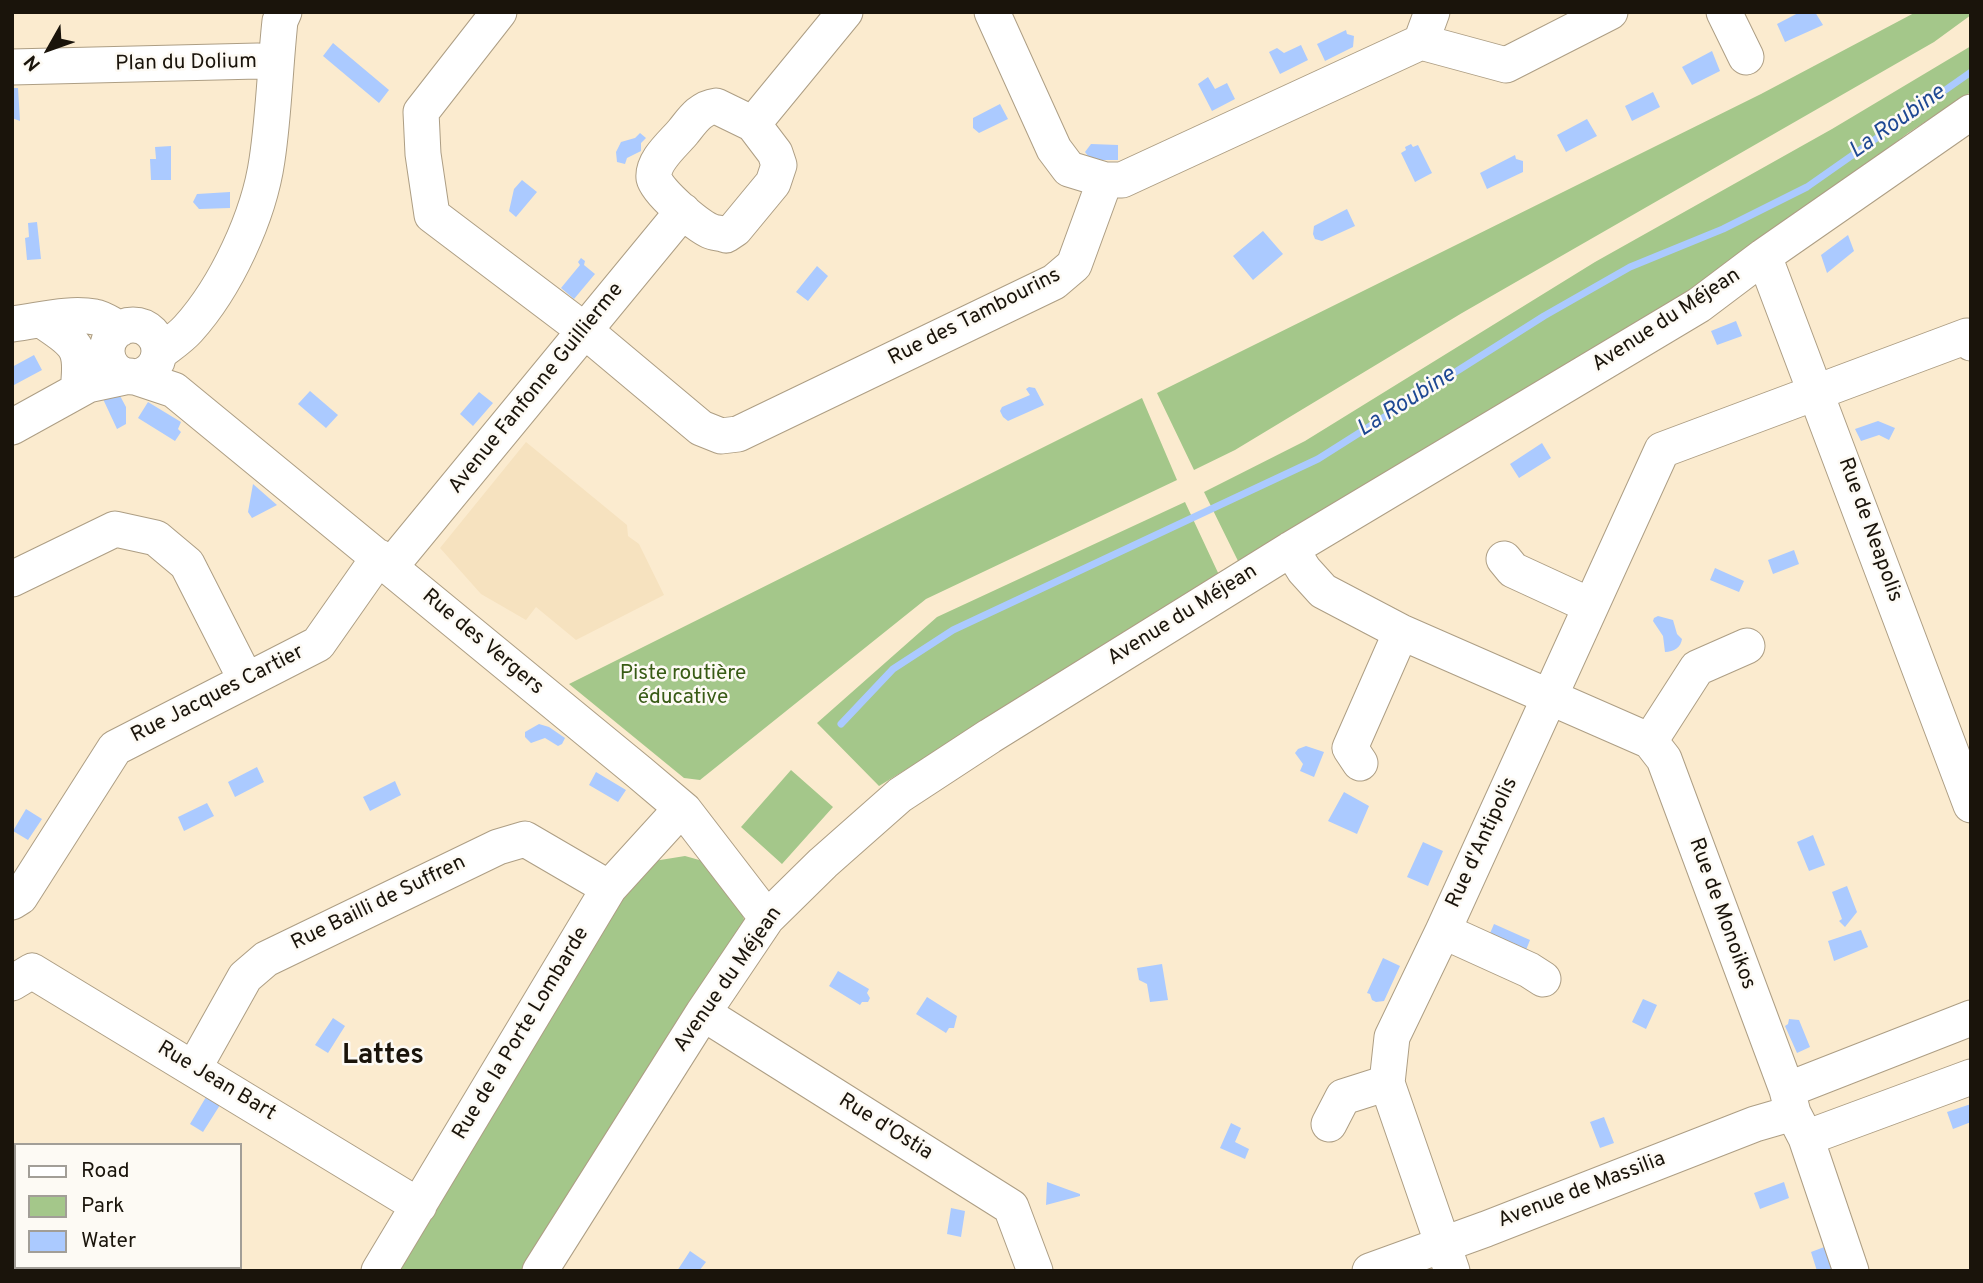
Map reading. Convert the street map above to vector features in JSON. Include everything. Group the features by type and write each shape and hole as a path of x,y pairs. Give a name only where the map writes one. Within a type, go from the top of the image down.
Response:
{"street":[{"path":"12,427 201,314 239,250 255,209 267,162 280,21 284,12"},
{"name":"Rue des Tambourins","path":"499,12 421,112 432,215 583,330 701,428 721,436 738,434 1054,282 1074,265 1105,180"},
{"path":"754,124 845,12"},
{"path":"992,12 1054,149 1069,169 1105,180 1122,180 1427,27 1506,65 1610,12"},
{"path":"1724,12 1746,57"},
{"name":"Plan du Dolium","path":"12,67 258,61 276,64"},
{"path":"716,106 754,124 775,153 779,165 773,183 735,229 726,235 709,230 683,211 663,194 654,178 657,163 698,114 709,107 716,106"},
{"name":"Avenue du Méjean","path":"540,1271 703,1013 767,918 823,863 900,795 1291,549 1699,305 1764,256 1971,113"},
{"name":"Avenue Fanfonne Guillierme","path":"385,562 683,211"},
{"name":"Rue de Neapolis","path":"1764,256 1971,805"},
{"path":"28,322 68,316 97,317 123,361"},
{"path":"28,322 78,349 81,362 123,361"},
{"name":"Rue d'Antipolis","path":"1448,1257 1387,1083 1392,1037 1443,932 1589,605 1662,450 1967,336 1971,343"},
{"name":"Rue des Vergers","path":"123,361 174,390 684,810 767,918"},
{"path":"12,579 115,529 156,538 187,564 246,680"},
{"path":"1291,549 1322,591 1401,632 1650,741 1697,668 1747,646"},
{"path":"1504,559 1513,570 1589,605"},
{"name":"Rue Jacques Cartier","path":"12,902 20,897 115,748 318,644 385,562"},
{"path":"1360,763 1350,748 1401,632"},
{"name":"Rue de Monoikos","path":"1650,741 1664,759 1852,1271"},
{"name":"Rue de la Porte Lombarde","path":"379,1271 609,888 670,821 684,810"},
{"name":"Rue Bailli de Suffren","path":"194,1068 245,977 266,960 498,847 525,839 609,888"},
{"path":"1443,932 1529,970 1543,979"},
{"name":"Rue Jean Bart","path":"12,983 32,971 419,1206"},
{"name":"Rue d'Ostia","path":"703,1013 1010,1208 1035,1271"},
{"name":"Avenue de Massilia","path":"1795,1113 1971,1018"},
{"name":"Avenue de Massilia","path":"1370,1271 1448,1257 1755,1124 1795,1113 1971,1077"},
{"path":"1329,1124 1343,1097 1387,1083"}],"shaded area":[{"path":"526,442 627,525 628,536 639,544 664,595 576,640 536,607 526,620 481,594 440,548"}],"green space":[{"path":"1916,12 1971,12 1971,15 1934,42 1462,313 1235,450 1194,470 1157,393 1761,94"},
{"path":"1971,46 1971,92 1908,133 1770,239 1239,563 1204,492 1305,441 1595,262 1832,129"},
{"name":"Piste routière éducative","path":"1142,398 1177,480 926,599 700,780 684,778 569,684"},
{"path":"1185,502 1220,577 879,786 817,723 937,617"},
{"path":"791,770 833,807 782,864 741,827"},
{"path":"685,856 710,863 739,905 745,922 527,1264 522,1271 392,1271 611,907 654,861"}],"water":[{"path":"1800,12 1815,12 1823,25 1785,42 1777,24"},
{"path":"1346,30 1347,34 1354,36 1353,47 1325,61 1317,44"},
{"path":"333,43 389,90 379,103 323,56"},
{"path":"1301,45 1308,60 1280,74 1269,52 1277,48 1284,53"},
{"path":"1712,51 1720,71 1692,85 1682,67"},
{"path":"1208,77 1215,89 1227,83 1235,99 1212,111 1198,84"},
{"path":"12,88 18,88 20,121 12,118"},
{"path":"1653,92 1660,107 1632,121 1625,106"},
{"path":"1000,104 1008,119 979,133 973,128 973,118"},
{"path":"1587,119 1597,136 1566,152 1557,135"},
{"path":"640,133 646,138 641,143 641,151 627,158 625,164 617,162 616,152 621,142 635,138"},
{"path":"1091,144 1118,145 1118,160 1091,160 1085,152"},
{"path":"1411,144 1413,147 1418,145 1432,173 1415,182 1401,153"},
{"path":"171,146 171,180 151,180 150,159 156,159 155,147"},
{"path":"1515,155 1516,159 1523,161 1523,172 1487,189 1480,173"},
{"path":"522,180 537,192 516,217 509,211 514,189"},
{"path":"230,192 230,208 199,209 193,202 197,194"},
{"path":"1347,209 1355,226 1322,241 1315,239 1314,226"},
{"path":"37,222 41,259 27,260 25,238 29,237 28,223"},
{"path":"1263,231 1283,254 1253,280 1233,256"},
{"path":"1848,235 1854,251 1827,273 1821,255"},
{"path":"581,258 585,261 584,265 595,274 574,299 561,288 580,265 578,262"},
{"path":"817,266 828,276 808,301 796,292"},
{"path":"1736,321 1742,336 1717,345 1711,331"},
{"path":"34,355 42,370 14,385 12,367"},
{"path":"1035,388 1044,405 1008,421 1000,411 1002,407 1030,395 1026,389"},
{"path":"310,391 338,415 326,428 298,404"},
{"path":"118,392 126,407 126,424 117,429 103,399"},
{"path":"479,392 493,403 473,426 460,414"},
{"path":"148,402 181,422 178,429 181,432 175,441 138,418"},
{"path":"1878,421 1895,428 1889,440 1879,435 1861,441 1855,429"},
{"path":"1542,443 1551,458 1519,478 1510,464"},
{"path":"253,484 277,505 252,518 248,512"},
{"path":"1794,550 1799,564 1773,574 1768,560"},
{"path":"1715,568 1744,581 1739,592 1710,580"},
{"path":"1658,616 1673,620 1677,634 1682,639 1679,647 1674,650 1665,652 1663,636 1653,621"},
{"path":"539,724 565,738 562,744 558,746 545,738 531,743 525,737 525,732"},
{"path":"1306,746 1324,752 1314,777 1300,771 1303,764 1295,753"},
{"path":"257,767 264,782 235,797 228,782"},
{"path":"596,772 626,790 618,802 589,785"},
{"path":"395,781 401,795 370,811 363,797"},
{"path":"1344,792 1369,806 1357,834 1328,821"},
{"path":"207,803 214,816 184,831 178,817"},
{"path":"26,809 42,819 28,840 13,831"},
{"path":"1813,835 1825,865 1809,871 1797,842"},
{"path":"1423,842 1443,851 1428,886 1407,877"},
{"path":"1847,886 1857,912 1845,927 1839,921 1842,919 1832,892"},
{"path":"1494,924 1530,940 1524,955 1488,938"},
{"path":"1861,930 1868,947 1834,961 1828,941"},
{"path":"1383,958 1400,966 1384,1001 1376,1002 1367,993"},
{"path":"1162,964 1168,1000 1150,1002 1147,984 1139,980 1137,968"},
{"path":"838,971 869,989 868,1002 862,1002 860,1005 829,986"},
{"path":"927,997 957,1016 954,1028 949,1028 946,1033 916,1014"},
{"path":"1643,999 1657,1005 1646,1029 1632,1022"},
{"path":"333,1018 345,1026 328,1053 315,1045"},
{"path":"1789,1019 1799,1020 1810,1047 1797,1053 1785,1026"},
{"path":"206,1097 220,1105 203,1132 190,1124"},
{"path":"1971,1104 1971,1122 1953,1129 1947,1112"},
{"path":"1604,1117 1614,1143 1600,1148 1590,1122"},
{"path":"1231,1123 1241,1128 1235,1142 1249,1149 1245,1159 1220,1148"},
{"path":"1047,1182 1080,1194 1080,1196 1046,1205"},
{"path":"1784,1182 1789,1198 1760,1209 1754,1193"},
{"path":"951,1208 965,1211 961,1237 947,1234"},
{"path":"1827,1246 1836,1271 1817,1271 1811,1252"},
{"path":"690,1251 706,1262 699,1271 677,1271"}],"waterway":[{"name":"La Roubine","path":"841,724 893,669 953,630 1318,459 1544,316 1630,267 1723,229 1807,187 1971,72"}],"district":[{"name":"Lattes","path":"383,1057"}]}
